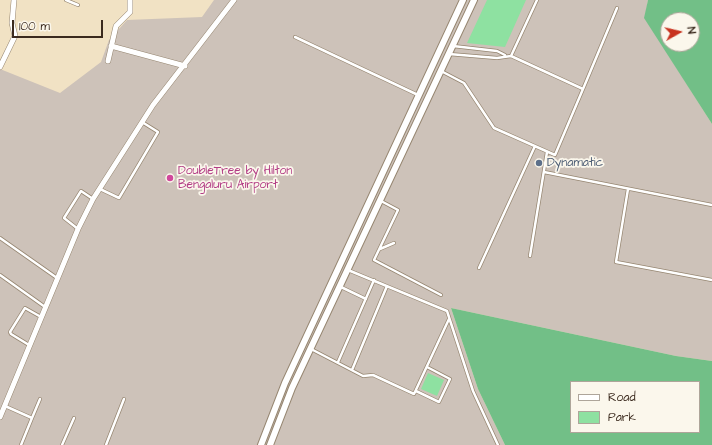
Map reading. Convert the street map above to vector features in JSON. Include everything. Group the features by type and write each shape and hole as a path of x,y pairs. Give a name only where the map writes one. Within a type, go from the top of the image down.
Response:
{"street":[{"path":"0,68 15,36 12,23 14,0"},
{"path":"108,61 116,25 130,12 130,0"},
{"path":"0,417 78,229 93,199 153,105 185,66 234,0"},
{"path":"261,445 285,383 463,0"},
{"path":"270,445 292,388 474,0"},
{"path":"111,46 185,66"}],"lane":[{"path":"66,0 78,5"},
{"path":"511,56 537,0"},
{"path":"440,71 464,83 494,128 555,155 617,8"},
{"path":"295,37 418,95"},
{"path":"452,46 497,51 583,89"},
{"path":"449,54 497,58 505,55"},
{"path":"100,189 118,198 158,132 142,122"},
{"path":"479,268 534,146"},
{"path":"530,256 547,152"},
{"path":"544,172 712,205"},
{"path":"628,189 616,262 712,280"},
{"path":"78,229 64,218 81,191 93,199"},
{"path":"380,201 398,210 374,260 441,295"},
{"path":"0,238 58,278"},
{"path":"380,249 394,243"},
{"path":"348,269 444,309 449,318 473,391 498,445"},
{"path":"0,275 46,307"},
{"path":"338,362 374,280"},
{"path":"352,370 387,286"},
{"path":"340,287 366,299"},
{"path":"30,345 10,332 25,308 42,317"},
{"path":"311,349 363,376 373,375 414,394 449,318"},
{"path":"416,390 439,402 450,379 427,367"},
{"path":"21,445 40,399"},
{"path":"106,445 124,399"},
{"path":"5,406 32,418"},
{"path":"62,445 74,418"}],"shaded area":[{"path":"214,0 648,0 645,18 660,42 660,52 666,52 712,124 712,361 676,356 451,308 478,389 505,445 0,445 0,69 60,93 101,62 109,40 127,20 202,17"}],"green space":[{"path":"487,0 526,0 505,47 467,43"},
{"path":"648,0 712,0 712,124 666,52 700,52 700,12 660,12 660,43 644,18"},
{"path":"451,308 676,356 712,361 712,445 505,445 478,389"},
{"path":"428,373 444,380 437,396 421,389"}],"place":[{"name":"Dynamatic","path":"539,163"},
{"name":"DoubleTree by Hilton Bengaluru Airport","path":"170,178"}]}
